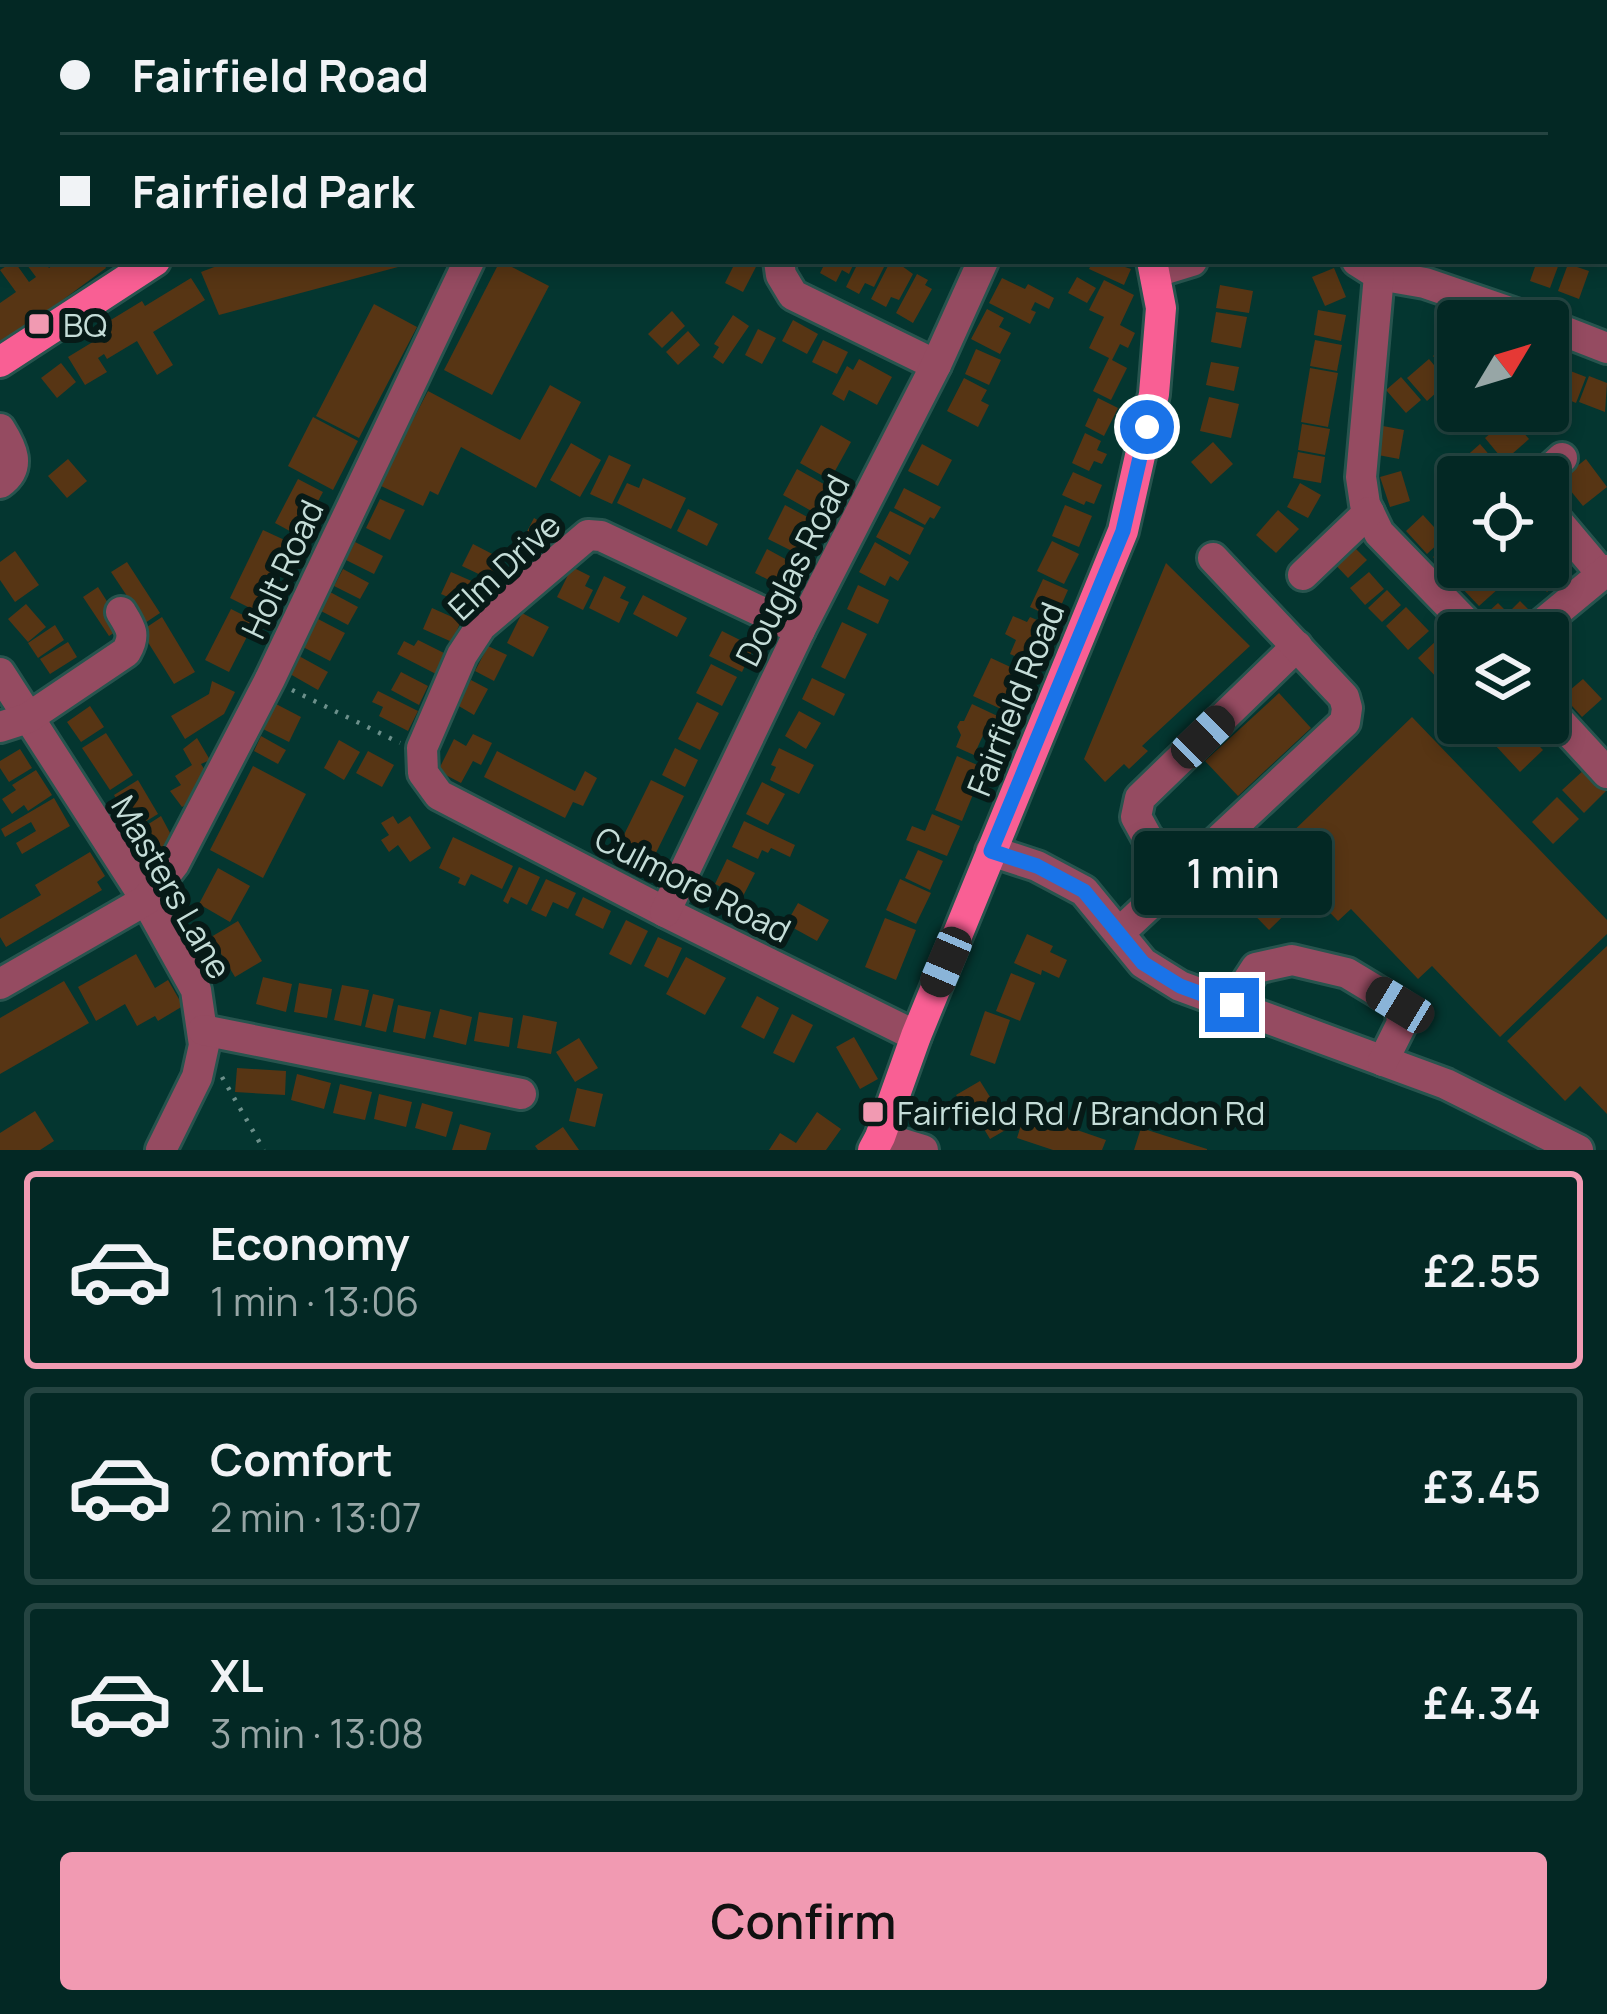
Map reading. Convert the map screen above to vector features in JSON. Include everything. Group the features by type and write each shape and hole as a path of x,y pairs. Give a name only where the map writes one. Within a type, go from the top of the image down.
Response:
{"main road":[{"path":"0,362 139,265"},
{"name":"Fairfield Road","path":"877,1143 916,1036 1123,531 1154,394 1161,308 1154,266"}],"street":[{"name":"Holt Road","path":"146,900 174,864 270,680 468,264"},
{"path":"779,264 793,295 936,364"},
{"name":"Douglas Road","path":"665,912 800,630 936,364 981,264"},
{"path":"1456,612 1379,533 1369,512 1361,477 1368,268 1475,300"},
{"path":"1569,333 1607,348"},
{"path":"0,429 13,449 14,462 8,478 0,483"},
{"path":"1303,575 1369,512"},
{"path":"1556,612 1605,572 1569,533"},
{"name":"Elm Drive","path":"421,754 462,655 481,626 588,535 601,536 800,630"},
{"path":"1119,933 1345,722 1344,698 1214,558"},
{"path":"14,722 126,652 133,641 132,630 122,612"},
{"path":"1181,874 1147,837 1136,817 1140,798 1297,646"},
{"name":"Masters Lane","path":"0,674 14,722 146,900 196,990 204,1038"},
{"path":"1569,732 1607,773"},
{"name":"Culmore Road","path":"421,754 424,772 440,795 916,1036"},
{"path":"991,851 1037,866 1084,891 1143,963 1180,986 1446,1084 1578,1150"},
{"path":"0,984 146,900"},
{"path":"1232,1005 1256,968 1292,960 1347,973 1400,1005 1402,1023 1383,1060"},
{"path":"161,1150 197,1077 204,1038 521,1094"},
{"path":"877,1143 922,1150"}],"path":[{"path":"270,680 421,754"},
{"path":"204,1038 264,1150"}],"building":[{"path":"16,264 29,282 36,277 26,264 49,268 54,264 104,264 106,268 0,351 0,303 16,292 0,270"},
{"path":"222,264 409,264 219,315 201,272"},
{"path":"498,264 549,286 492,395 444,370"},
{"path":"734,264 757,264 743,292 725,283"},
{"path":"824,264 854,264 849,274 842,270 836,282 820,273"},
{"path":"858,264 885,265 874,287 865,283 859,294 846,287"},
{"path":"889,264 899,264 913,274 899,300 891,297 886,307 871,299"},
{"path":"1092,264 1126,264 1131,269 1124,285 1089,269"},
{"path":"1536,264 1559,264 1550,288 1530,281"},
{"path":"1568,264 1589,271 1579,299 1558,291"},
{"path":"1334,268 1346,297 1325,306 1312,277"},
{"path":"917,274 932,289 913,323 896,313"},
{"path":"1077,277 1096,288 1087,303 1068,293"},
{"path":"191,278 205,300 153,332 173,365 157,375 137,341 107,359 104,354 98,358 107,372 85,385 68,357 96,340 91,332"},
{"path":"1002,278 1025,289 1028,284 1054,298 1049,309 1035,302 1030,324 989,303"},
{"path":"1104,280 1134,295 1120,325 1135,333 1128,348 1120,344 1112,360 1127,368 1111,400 1093,391 1109,358 1089,348 1104,317 1089,310"},
{"path":"1220,285 1253,291 1249,313 1216,308"},
{"path":"374,304 417,327 359,438 316,416"},
{"path":"987,309 1004,318 999,327 1011,333 1000,354 971,339"},
{"path":"1318,310 1346,315 1341,341 1314,335"},
{"path":"672,311 685,326 662,348 648,334"},
{"path":"1216,312 1247,317 1241,348 1211,342"},
{"path":"733,315 749,326 723,364 713,357 719,347 714,344"},
{"path":"793,320 818,334 807,354 782,341"},
{"path":"758,329 776,338 762,364 745,355"},
{"path":"688,331 700,345 678,365 666,352"},
{"path":"823,340 848,352 837,374 812,362"},
{"path":"1315,340 1342,345 1337,371 1310,366"},
{"path":"976,349 1001,360 989,385 965,374"},
{"path":"859,359 892,377 877,405 849,390 844,401 832,394 847,366 853,370"},
{"path":"1429,359 1437,369 1437,392 1427,401 1407,378"},
{"path":"1211,362 1239,367 1234,391 1206,385"},
{"path":"61,363 76,382 57,398 41,378"},
{"path":"1310,368 1338,373 1328,427 1301,422"},
{"path":"1569,370 1586,377 1576,403 1569,400"},
{"path":"1589,376 1607,383 1605,412 1579,402"},
{"path":"1401,377 1421,400 1406,413 1386,390"},
{"path":"964,378 987,390 981,401 989,405 978,427 947,411"},
{"path":"550,385 581,402 536,488 461,447 438,495 430,491 423,506 379,485 428,391 520,440"},
{"path":"1209,397 1239,404 1231,438 1200,431"},
{"path":"1098,398 1118,408 1104,436 1085,426"},
{"path":"313,417 358,441 333,490 288,466"},
{"path":"1302,424 1330,429 1325,455 1298,450"},
{"path":"821,425 851,442 830,480 800,463"},
{"path":"1383,426 1404,430 1399,459 1378,455"},
{"path":"1492,432 1523,432 1529,439 1510,456 1500,456 1485,438"},
{"path":"1085,433 1101,441 1097,450 1107,454 1102,464 1094,461 1089,471 1072,463"},
{"path":"1213,442 1233,464 1211,484 1191,462"},
{"path":"571,443 601,460 580,497 550,480"},
{"path":"922,444 952,460 938,486 908,471"},
{"path":"1480,444 1490,456 1466,456"},
{"path":"1298,452 1325,457 1321,483 1293,478"},
{"path":"609,455 631,465 612,504 590,494"},
{"path":"68,459 87,481 67,498 48,476"},
{"path":"1586,459 1607,487 1583,506 1569,489 1569,473"},
{"path":"797,469 829,487 815,513 783,495"},
{"path":"1401,471 1410,501 1390,507 1380,477"},
{"path":"1073,472 1102,485 1094,504 1086,501 1084,505 1062,495"},
{"path":"643,478 686,498 671,529 617,503 627,483 639,488"},
{"path":"298,479 323,492 299,536 275,523"},
{"path":"1300,483 1321,495 1308,518 1287,507"},
{"path":"904,488 941,507 934,519 930,517 925,525 894,508"},
{"path":"380,499 405,510 390,540 366,528"},
{"path":"785,505 813,520 796,553 768,539"},
{"path":"1065,505 1092,516 1079,547 1052,536"},
{"path":"688,509 718,524 707,546 677,531"},
{"path":"1278,510 1299,529 1276,553 1256,535"},
{"path":"890,511 924,528 910,555 876,537"},
{"path":"1423,515 1437,530 1437,545 1427,554 1406,531"},
{"path":"534,518 553,529 540,555 520,545"},
{"path":"263,530 291,543 258,612 230,598"},
{"path":"1347,540 1367,560 1348,578 1329,558"},
{"path":"1052,541 1079,554 1064,584 1037,571"},
{"path":"355,542 383,556 374,574 346,560"},
{"path":"875,542 909,562 898,581 890,576 885,586 859,572"},
{"path":"473,544 502,559 491,580 462,566"},
{"path":"767,549 800,567 788,590 755,573"},
{"path":"15,551 39,585 15,602 0,580 0,562"},
{"path":"127,562 160,613 145,623 111,572"},
{"path":"1166,563 1250,646 1142,746 1148,751 1129,769 1124,764 1105,782 1084,759"},
{"path":"572,567 590,576 585,586 593,590 583,610 557,597"},
{"path":"343,569 369,583 360,599 334,586"},
{"path":"451,572 483,586 473,608 441,594"},
{"path":"1369,572 1384,589 1365,605 1350,588"},
{"path":"604,576 626,587 620,598 629,602 619,623 589,608"},
{"path":"1043,579 1068,590 1055,619 1030,607"},
{"path":"858,585 889,600 878,624 847,609"},
{"path":"98,587 123,627 109,636 83,597"},
{"path":"1462,588 1499,588 1479,606"},
{"path":"1387,590 1401,605 1382,622 1368,608"},
{"path":"330,592 358,607 348,625 321,611"},
{"path":"643,595 687,618 677,637 633,614"},
{"path":"1520,601 1530,611 1529,612 1509,612"},
{"path":"26,604 46,627 28,642 8,619"},
{"path":"1406,607 1429,631 1408,650 1386,626"},
{"path":"432,608 461,621 452,642 423,629"},
{"path":"231,609 255,621 229,672 205,660"},
{"path":"522,613 549,627 533,657 507,643"},
{"path":"1013,616 1054,627 1037,666 1010,654 1016,640 1005,634"},
{"path":"162,617 195,672 174,684 141,631"},
{"path":"318,619 345,633 330,661 303,647"},
{"path":"842,622 867,634 845,679 821,667"},
{"path":"55,625 64,640 38,658 28,643"},
{"path":"722,631 754,647 742,672 709,656"},
{"path":"418,640 446,654 436,674 397,654 404,641 414,646"},
{"path":"1437,640 1437,678 1418,658"},
{"path":"68,642 77,657 50,674 40,659"},
{"path":"488,646 507,655 494,681 475,671"},
{"path":"299,656 328,672 318,690 290,674"},
{"path":"991,658 1019,671 1001,709 973,696"},
{"path":"711,664 737,677 722,706 696,693"},
{"path":"401,672 428,686 419,705 391,690"},
{"path":"812,678 845,694 834,716 802,699"},
{"path":"1583,679 1602,699 1582,717 1569,703 1569,691"},
{"path":"471,680 488,689 474,715 457,705"},
{"path":"212,681 235,692 224,714 185,739 171,716 209,694"},
{"path":"378,691 418,711 408,731 379,716 383,707 372,702"},
{"path":"1279,693 1311,728 1238,796 1205,761"},
{"path":"697,702 719,713 700,750 678,739"},
{"path":"276,704 301,717 289,742 263,729"},
{"path":"972,704 1006,720 998,737 985,731 974,755 956,747 961,735 957,727"},
{"path":"90,706 104,727 81,742 67,722"},
{"path":"799,711 821,723 806,749 785,736"},
{"path":"1412,717 1607,920 1607,934 1500,1037 1432,966 1418,979 1351,909 1338,921 1309,891 1269,930 1231,891"},
{"path":"106,733 133,775 110,790 82,748"},
{"path":"473,734 492,743 481,765 473,761 461,783 438,771 454,739 466,746"},
{"path":"261,736 286,750 278,764 254,751"},
{"path":"197,738 210,760 201,764 206,772 190,803 182,807 170,791 181,785 175,776 192,765 183,749"},
{"path":"339,740 360,752 344,780 324,768"},
{"path":"1537,744 1543,750 1520,772 1495,745"},
{"path":"675,748 698,760 685,787 662,775"},
{"path":"779,748 814,765 799,794 770,780"},
{"path":"20,749 32,768 9,782 0,761"},
{"path":"368,751 394,765 382,787 356,773"},
{"path":"497,751 575,791 585,771 597,778 583,806 573,802 565,818 484,777"},
{"path":"957,756 984,768 962,821 935,810"},
{"path":"253,766 306,794 263,878 210,850"},
{"path":"1585,769 1606,791 1584,813 1562,790"},
{"path":"36,770 52,795 28,811 24,805 12,814 2,799 16,790 12,785"},
{"path":"138,780 158,814 135,828 114,795"},
{"path":"651,780 684,796 648,869 615,853"},
{"path":"762,782 785,794 768,825 746,814"},
{"path":"1557,797 1579,819 1553,844 1532,822"},
{"path":"54,798 70,826 22,854 16,843 36,831 31,822 5,837 1,829"},
{"path":"932,814 960,826 947,856 906,840 912,826 925,831"},
{"path":"161,816 170,833 162,858 153,858 136,832"},
{"path":"393,816 398,824 410,816 431,848 410,862 398,845 389,852 381,840 389,835 381,823"},
{"path":"744,821 795,845 790,857 771,848 768,853 762,850 758,859 732,847"},
{"path":"453,837 513,866 502,889 471,874 465,886 458,883 460,878 439,868"},
{"path":"918,850 943,861 930,890 905,878"},
{"path":"90,852 105,876 97,882 102,890 6,947 0,937 0,919 41,895 35,885"},
{"path":"727,859 755,873 742,898 715,884"},
{"path":"519,867 540,877 527,905 511,897 508,904 503,901"},
{"path":"218,868 250,886 230,922 199,904"},
{"path":"546,879 576,893 568,909 553,902 546,917 531,910"},
{"path":"900,879 931,893 916,924 886,910"},
{"path":"583,897 611,911 603,929 575,915"},
{"path":"798,903 829,920 817,941 786,924"},
{"path":"885,918 916,930 896,980 865,967"},
{"path":"626,920 648,931 631,965 609,954"},
{"path":"238,921 262,961 235,977 211,937"},
{"path":"1027,934 1053,946 1050,952 1067,960 1059,978 1014,963"},
{"path":"658,937 682,948 668,978 644,966"},
{"path":"1607,946 1607,1114 1580,1086 1565,1101 1507,1041"},
{"path":"136,954 155,988 168,980 183,1006 158,1021 155,1016 137,1026 125,1004 96,1021 78,987"},
{"path":"686,957 726,978 705,1015 666,994"},
{"path":"1011,973 1035,983 1020,1021 996,1011"},
{"path":"263,977 292,984 286,1012 256,1004"},
{"path":"64,981 89,1023 0,1074 0,1018"},
{"path":"299,983 332,989 327,1018 294,1012"},
{"path":"342,985 369,990 361,1026 334,1020"},
{"path":"373,994 394,999 386,1032 365,1027"},
{"path":"757,996 779,1008 764,1039 741,1027"},
{"path":"398,1005 431,1012 425,1039 393,1032"},
{"path":"440,1009 472,1017 466,1045 433,1037"},
{"path":"985,1011 1010,1020 995,1064 970,1055"},
{"path":"479,1012 513,1018 509,1047 474,1041"},
{"path":"792,1014 813,1025 794,1063 773,1053"},
{"path":"523,1015 557,1022 551,1054 517,1048"},
{"path":"854,1037 878,1079 860,1089 836,1047"},
{"path":"579,1038 598,1068 575,1082 556,1052"},
{"path":"237,1068 286,1071 285,1095 235,1092"},
{"path":"297,1074 331,1083 324,1109 291,1100"},
{"path":"980,1081 1000,1113 1005,1110 1014,1125 990,1139 981,1124 976,1127 956,1095"},
{"path":"340,1084 372,1092 365,1120 333,1113"},
{"path":"577,1088 603,1094 595,1127 569,1121"},
{"path":"379,1094 412,1102 406,1127 374,1119"},
{"path":"422,1103 453,1112 446,1137 415,1128"},
{"path":"35,1111 54,1141 40,1150 0,1150 0,1133"},
{"path":"817,1112 841,1129 826,1150 769,1150 780,1133 796,1143"},
{"path":"1025,1112 1106,1140 1102,1150 1053,1150 1017,1138"},
{"path":"460,1124 491,1133 486,1150 452,1150"},
{"path":"563,1127 579,1150 538,1150 535,1146"},
{"path":"1141,1128 1207,1149 1207,1150 1134,1150"}],"place":[{"name":"BQ","path":"39,324"},
{"name":"Fairfield Rd / Brandon Rd","path":"873,1112"}],"route":[{"path":"1147,427 1123,531 991,851 1037,866 1084,891 1143,963 1180,986 1232,1005"}]}
